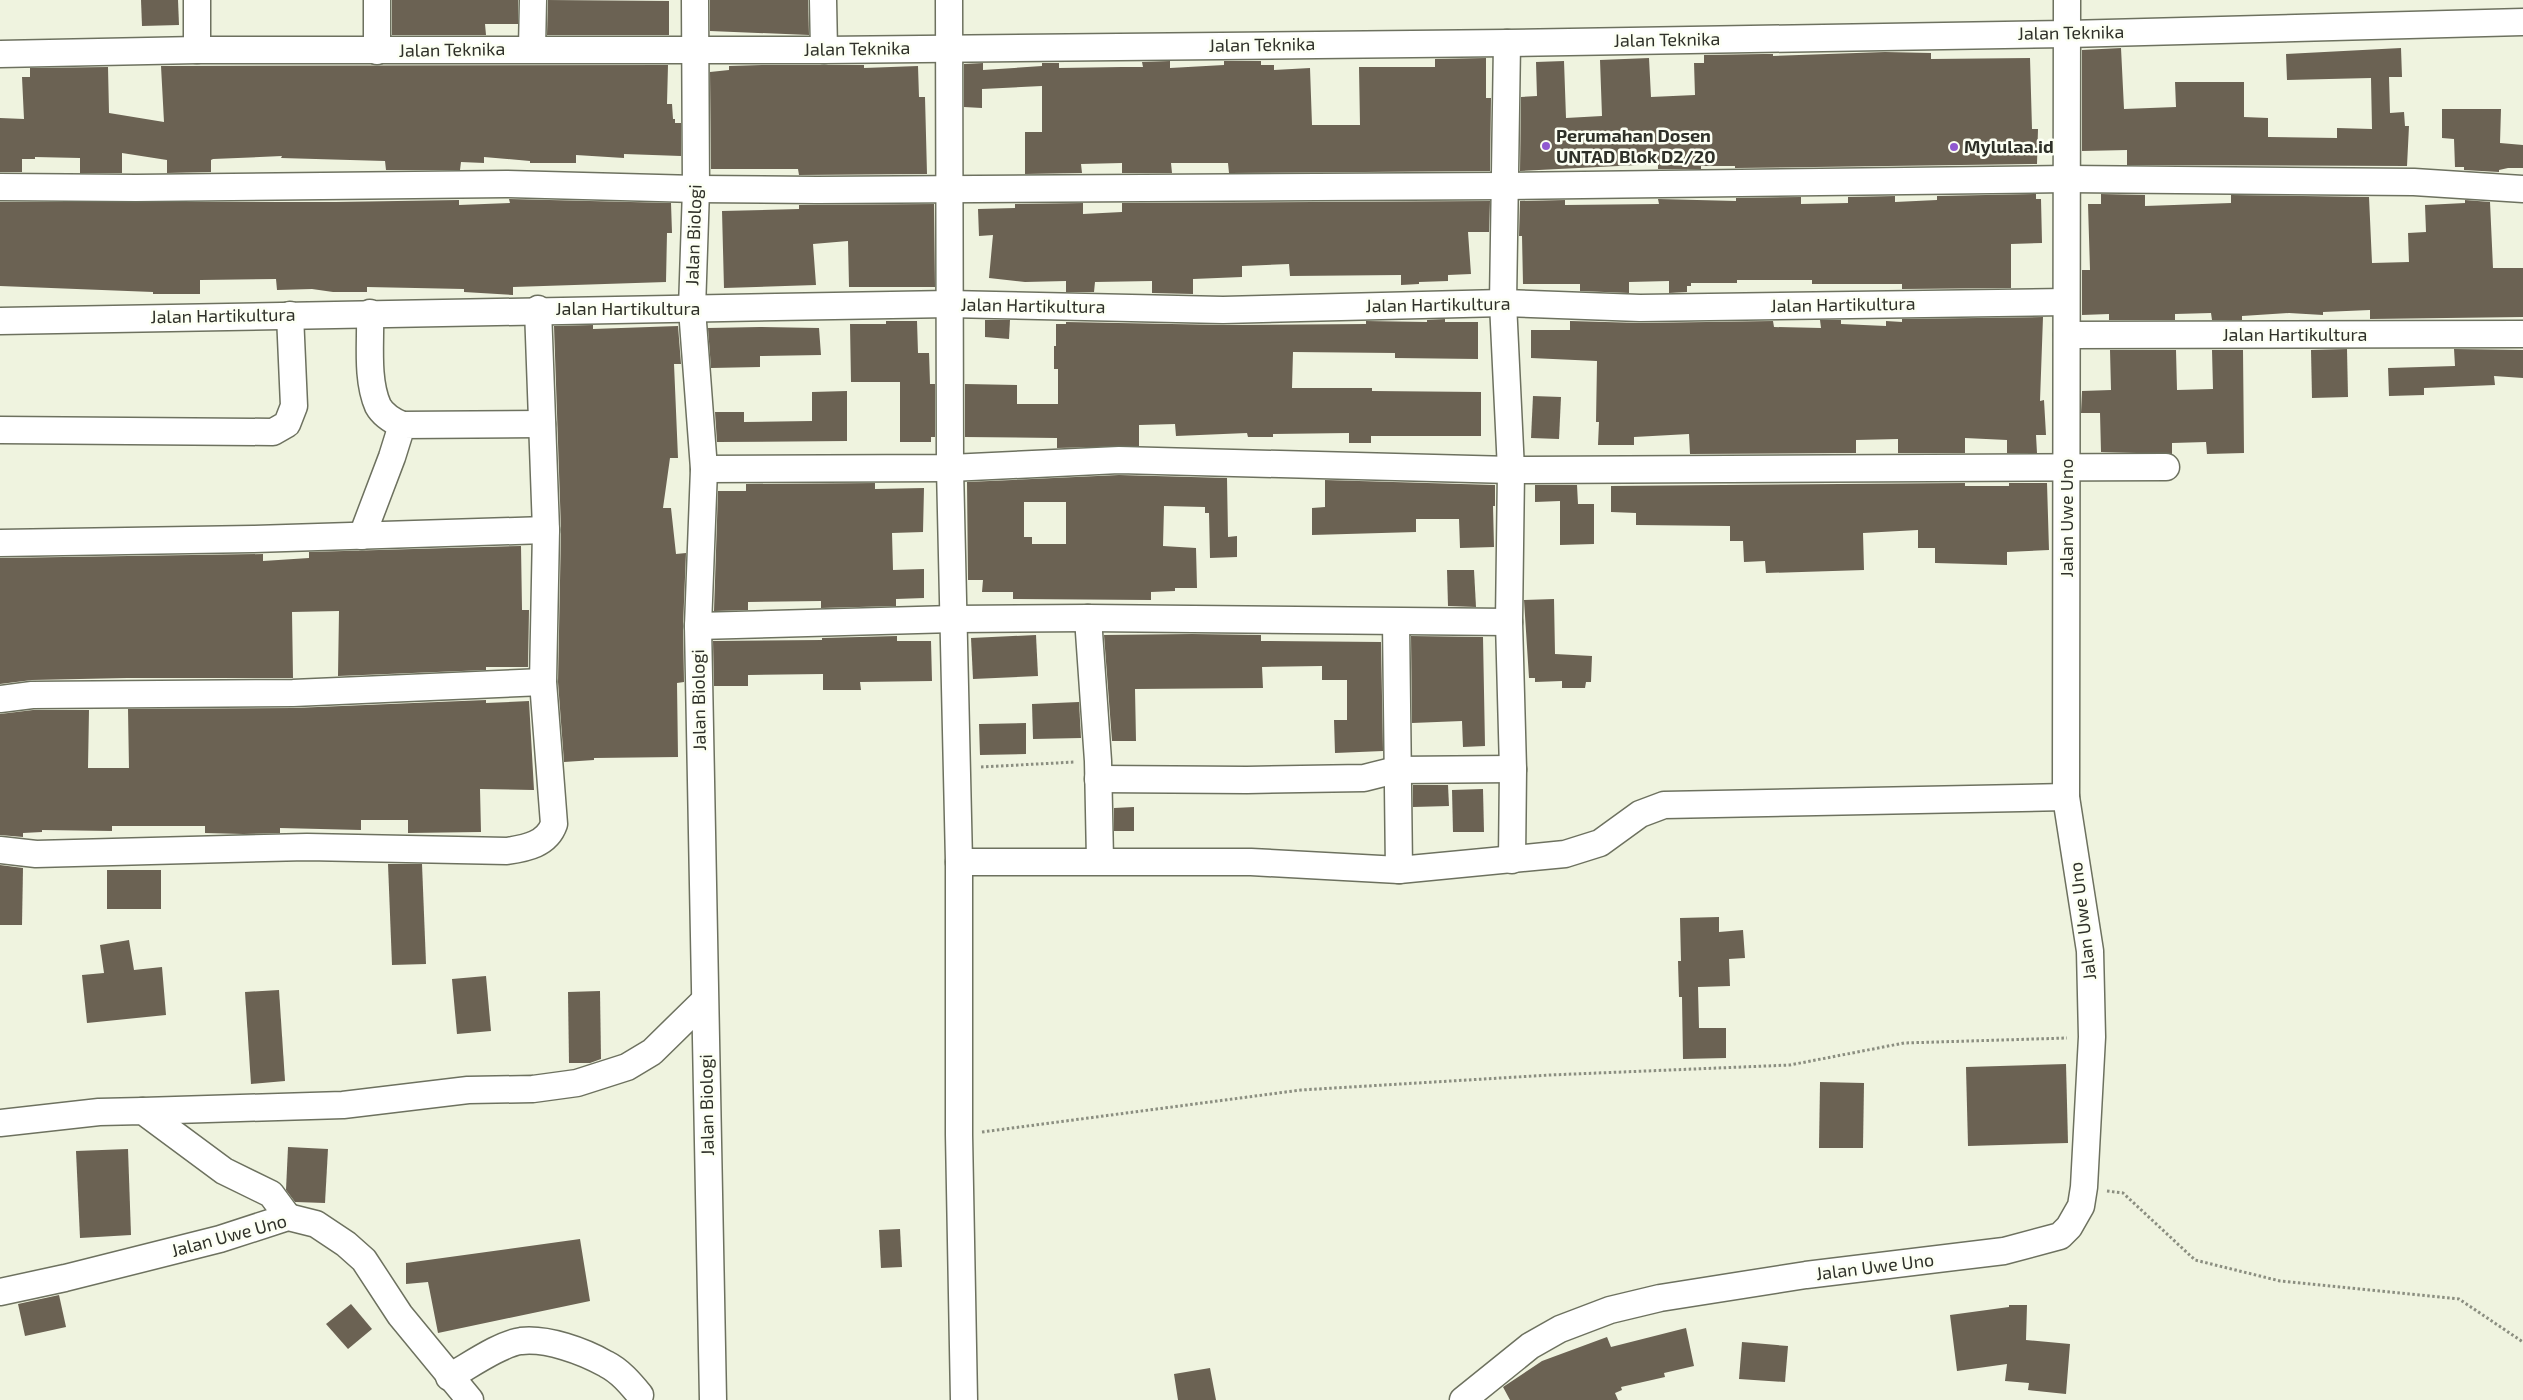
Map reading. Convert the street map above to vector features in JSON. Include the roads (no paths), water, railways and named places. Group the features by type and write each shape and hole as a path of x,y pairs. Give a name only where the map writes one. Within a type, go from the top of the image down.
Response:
{"street":[{"path":"197,0 197,50"},
{"path":"377,0 377,51"},
{"path":"532,48 533,0"},
{"name":"Jalan Biologi","path":"695,0 696,189 692,309 704,469 698,626 713,1400"},
{"path":"823,0 824,50"},
{"path":"949,0 948,304 955,768 959,862 959,1135 964,1400"},
{"name":"Jalan Uwe Uno","path":"1463,1400 1530,1346 1560,1329 1610,1310 1660,1298 1806,1275 2004,1251 2060,1236 2069,1227 2081,1206 2084,1187 2092,1037 2090,951 2066,797 2068,467 2066,302 2067,0"},
{"name":"Jalan Teknika","path":"0,54 197,50 377,51 532,48 824,50 1508,43 2068,34 2523,22"},
{"path":"1508,43 1503,303 1511,470 1509,622 1513,769 1512,860"},
{"path":"0,187 136,188 506,184 696,189 1504,186 2067,179 2414,182 2523,189"},
{"name":"Jalan Hartikultura","path":"0,321 538,309 692,309 948,304 1223,310 1503,303 1640,308 2066,302"},
{"path":"0,850 36,854 307,847 479,852 529,848 550,834 554,824 543,682 546,530 538,309"},
{"path":"370,313 372,379 378,406 390,420 402,425 542,424"},
{"path":"0,430 273,432 287,424 294,406 290,315"},
{"name":"Jalan Hartikultura","path":"2067,335 2523,334"},
{"path":"362,536 402,425"},
{"path":"704,469 950,468 1119,460 1511,470 2166,467"},
{"path":"0,543 362,536 546,530"},
{"path":"698,626 954,619 1088,618 1509,622"},
{"path":"1088,618 1098,770 1100,860"},
{"path":"1396,622 1396,770 1399,870"},
{"path":"0,699 32,695 293,693 543,682"},
{"path":"1098,770 1364,778 1396,770 1513,769"},
{"path":"959,862 1100,860 1252,862 1399,870 1565,854 1600,843 1640,814 1664,805 2066,797"},
{"path":"0,1123 99,1112 342,1105 468,1090 533,1089 577,1083 627,1067 652,1052 704,1002"},
{"path":"143,1112 224,1171 271,1194 288,1217"},
{"name":"Jalan Uwe Uno","path":"0,1292 65,1278 220,1239 288,1217 316,1224 346,1244 364,1260 400,1315 449,1377 470,1400"},
{"path":"449,1377 508,1345 521,1341 539,1341 570,1349 606,1364 625,1378 640,1395"}],"place":[{"name":"Perumahan Dosen UNTAD Blok D2/20","path":"1546,146"},
{"name":"Mylulaa.id","path":"1954,147"}]}
